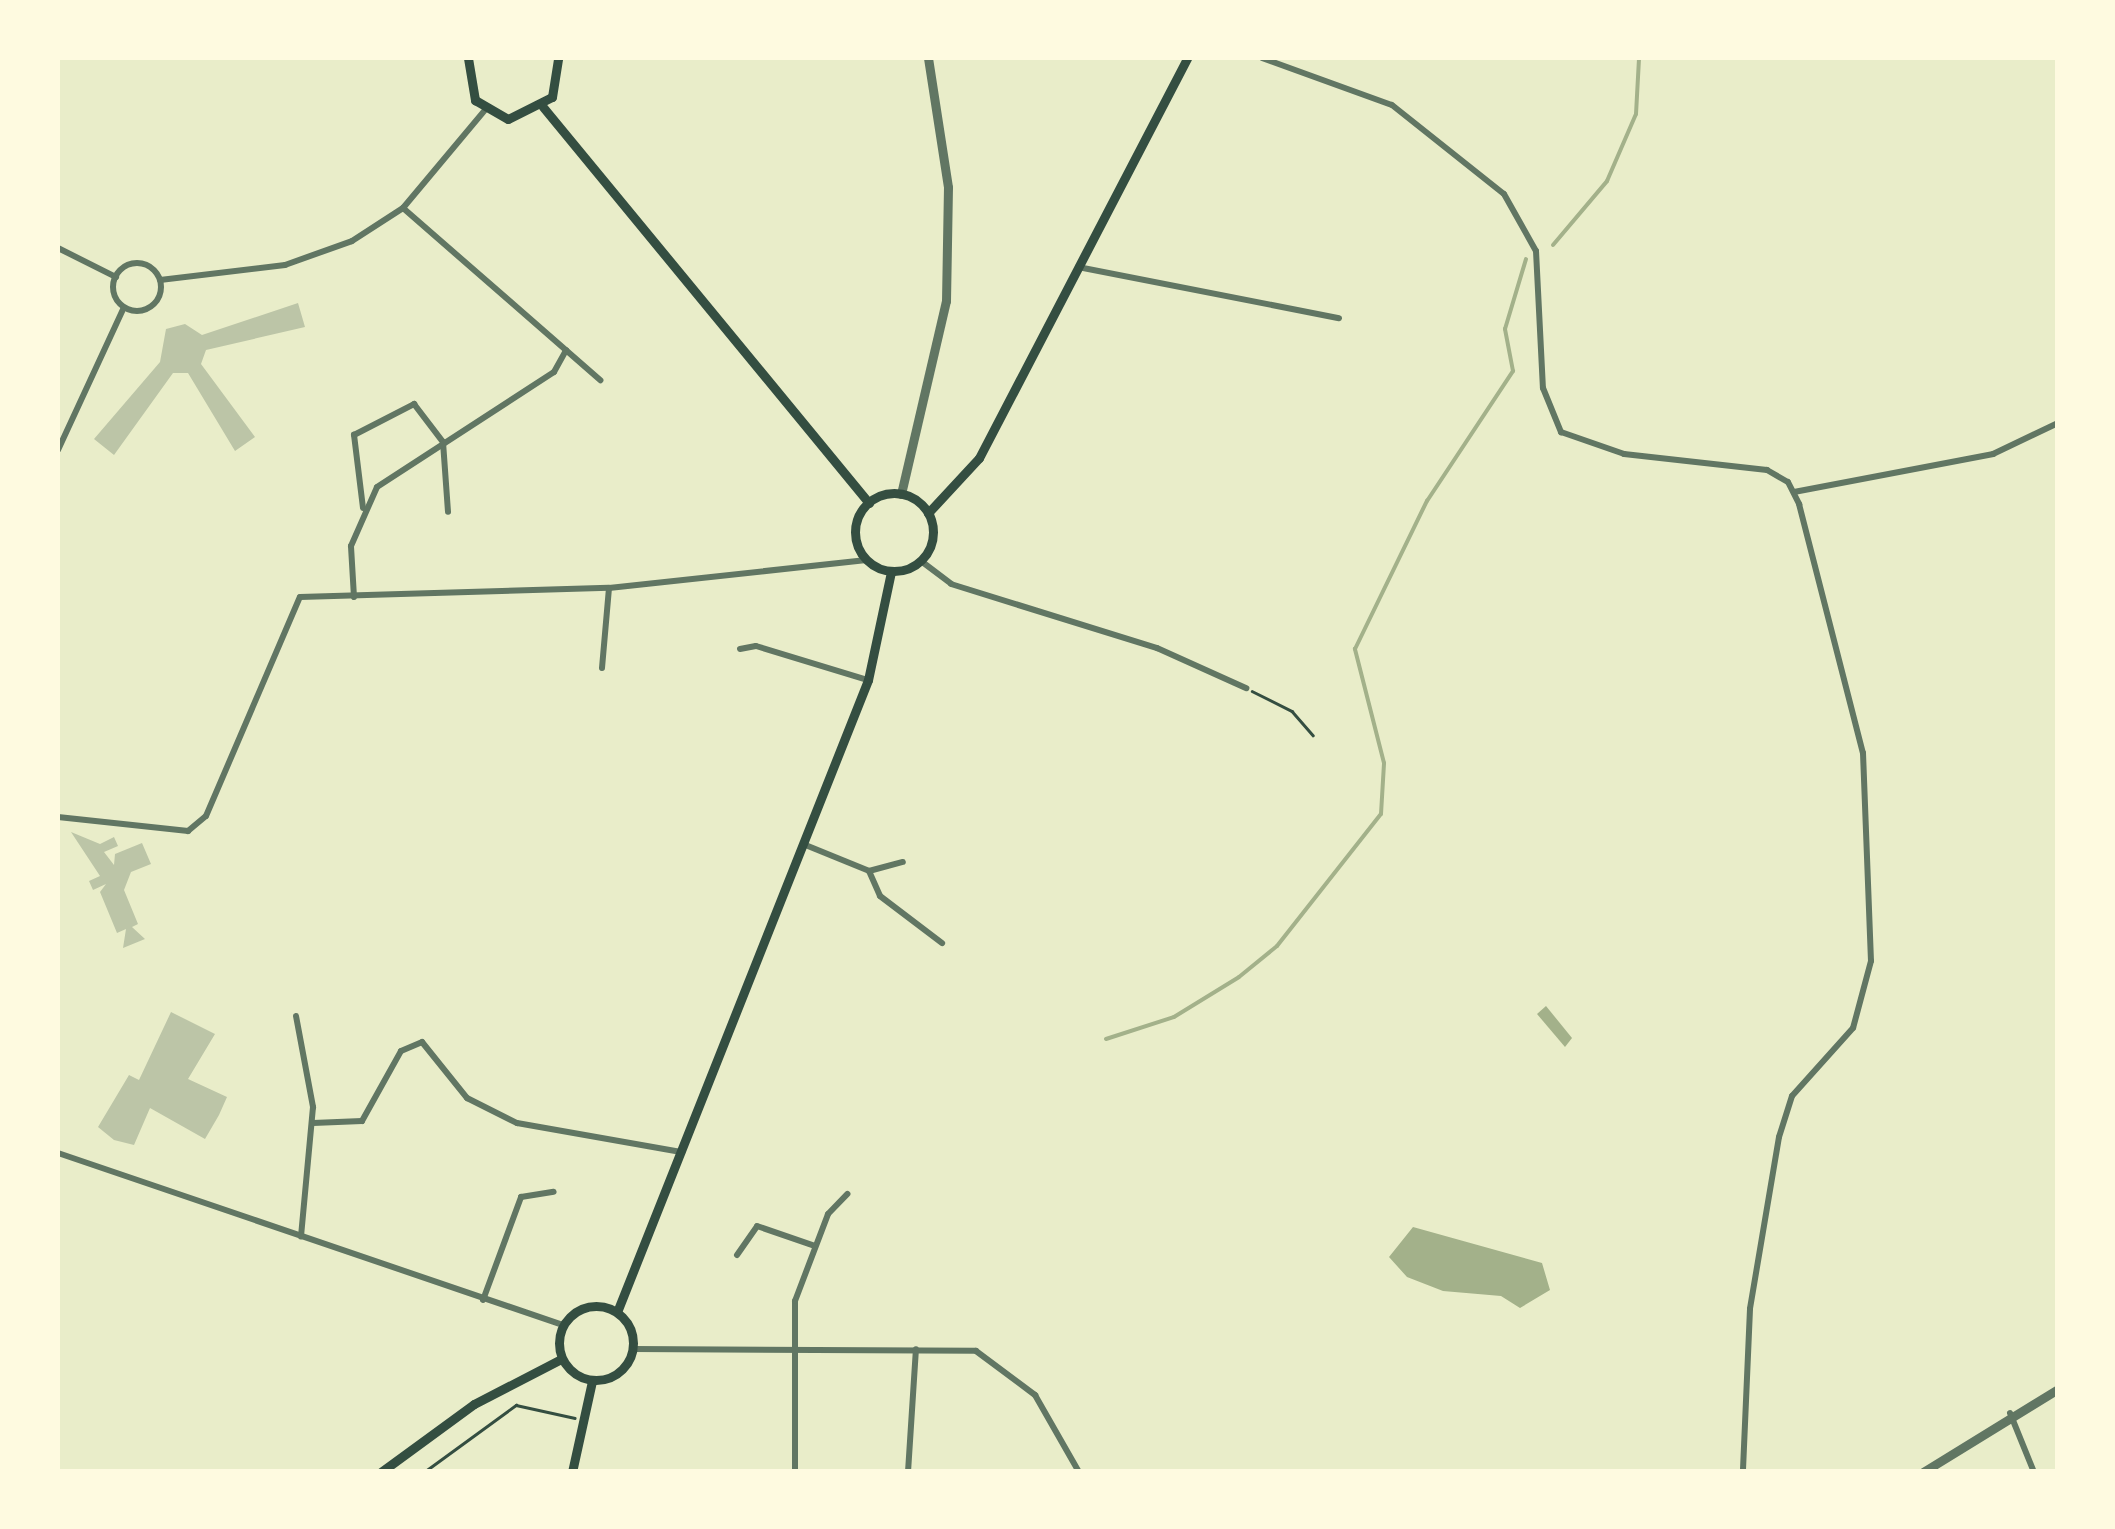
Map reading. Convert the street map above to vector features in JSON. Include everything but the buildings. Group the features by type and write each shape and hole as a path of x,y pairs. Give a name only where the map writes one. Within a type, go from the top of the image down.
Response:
{"main road":[{"path":"468,58 468,88 485,110 521,118 544,107 558,85 558,58"},
{"path":"928,513 979,458 1186,58"},
{"path":"544,107 869,503"},
{"path":"901,494 928,513 933,538 921,561 891,572 866,560 855,537 869,503 901,494"},
{"path":"592,1381 623,1369 632,1348 617,1312 684,1152 868,680 891,572"},
{"path":"561,1358 563,1325 581,1308 617,1312"},
{"path":"561,1358 592,1381"},
{"path":"382,1472 474,1404 561,1358"},
{"path":"572,1472 592,1381"}],"street":[{"path":"901,494 946,301 948,186 928,58"},
{"path":"1262,58 1392,106 1504,194 1536,251 1543,388 1561,432 1624,454 1767,470 1794,492 1864,753 1870,961 1853,1028 1792,1096 1779,1137 1750,1308 1743,1472"},
{"path":"160,280 299,260 402,208 485,110"},
{"path":"402,208 600,380"},
{"path":"58,248 116,277 124,307 58,450"},
{"path":"116,277 143,264 160,280"},
{"path":"1076,267 1340,318"},
{"path":"124,307 148,308 160,280"},
{"path":"354,596 351,546 363,508 395,470 554,372 566,350"},
{"path":"363,508 354,435 414,404 443,442 448,512"},
{"path":"1794,492 1993,454 2058,423"},
{"path":"58,816 188,831 206,816 300,597 610,588 866,560"},
{"path":"921,561 951,584 1157,648 1246,688"},
{"path":"602,668 610,588"},
{"path":"740,649 756,646 868,680"},
{"path":"803,844 869,870 903,862"},
{"path":"869,870 880,896 942,944"},
{"path":"296,1016 313,1123 301,1236"},
{"path":"313,1123 362,1122 401,1051 422,1042 468,1098 517,1123 684,1152"},
{"path":"58,1153 563,1325"},
{"path":"483,1300 520,1198 554,1192"},
{"path":"795,1472 795,1301 815,1246 847,1194"},
{"path":"737,1254 758,1226 815,1246"},
{"path":"632,1348 976,1351 1006,1367 1035,1395 1079,1472"},
{"path":"908,1472 916,1348"},
{"path":"1923,1472 2010,1412 2058,1389"},
{"path":"2010,1412 2034,1472"}],"path":[{"path":"1246,688 1292,711 1313,735"},
{"path":"424,1472 516,1406 585,1420"}],"shaded area":[{"path":"1546,1006 1572,1038 1565,1047 1537,1014"},
{"path":"1413,1227 1542,1263 1550,1290 1520,1308 1501,1296 1443,1291 1407,1277 1389,1257"}],"waterway":[{"path":"1553,245 1607,181 1636,114 1639,58"},
{"path":"1106,1039 1174,1017 1239,977 1277,946 1381,814 1384,763 1355,649 1427,501 1513,371 1505,329 1526,259"}]}
